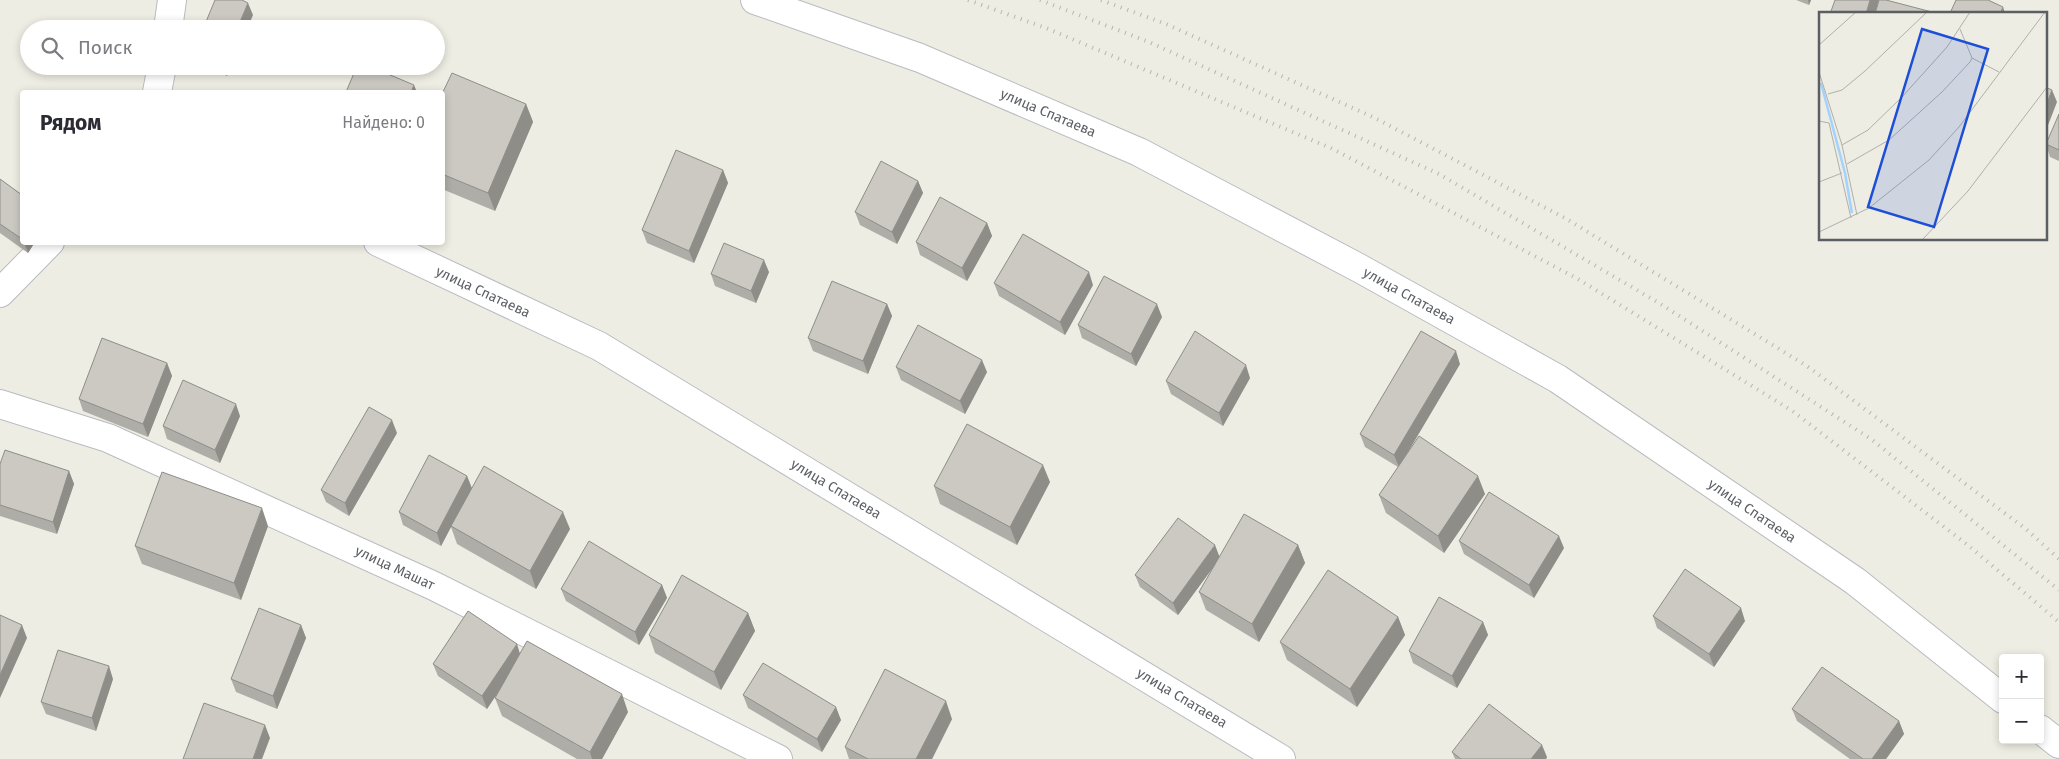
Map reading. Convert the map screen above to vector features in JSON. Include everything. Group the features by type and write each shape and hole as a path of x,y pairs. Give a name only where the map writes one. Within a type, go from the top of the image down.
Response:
{"street":[{"path":"169,20 172,0"},
{"name":"улица Спатаева","path":"755,0 920,58 1139,152 1359,268 1549,374 1855,581 1999,696"},
{"path":"157,90 160,75"},
{"path":"0,293 47,245"},
{"name":"улица Спатаева","path":"384,245 599,346 1281,759"},
{"name":"улица Машат","path":"0,404 108,438 425,582 778,759"},
{"path":"2044,732 2059,744"}],"building":[{"path":"215,0 242,0 248,3 241,20 207,20"},
{"path":"1835,0 1870,0 1867,12 1831,12"},
{"path":"1879,0 1886,0 1932,12 1876,12"},
{"path":"1956,0 1988,0 2003,7 2001,12 1951,11"},
{"path":"452,73 526,104 488,193 445,175 444,90"},
{"path":"353,75 390,75 414,85 412,90 347,90"},
{"path":"2046,87 2052,90 2046,105"},
{"path":"2059,114 2059,150 2046,144"},
{"path":"676,150 723,170 689,251 642,230"},
{"path":"881,161 918,181 892,232 855,212"},
{"path":"0,179 20,194 20,238 0,224"},
{"path":"940,197 987,223 962,268 916,242"},
{"path":"1023,234 1089,272 1060,322 994,283"},
{"path":"724,243 764,260 751,291 711,274"},
{"path":"1104,276 1157,304 1131,354 1078,325"},
{"path":"832,281 887,304 863,361 808,338"},
{"path":"918,325 982,360 960,401 896,367"},
{"path":"1195,331 1246,365 1219,413 1166,381"},
{"path":"1421,331 1456,351 1394,455 1360,434"},
{"path":"102,338 167,363 143,424 79,399"},
{"path":"183,380 236,404 215,450 163,426"},
{"path":"369,407 392,420 345,503 321,490"},
{"path":"967,424 1043,465 1010,527 934,486"},
{"path":"1419,436 1478,476 1438,536 1379,495"},
{"path":"5,450 69,471 53,522 0,505 0,464"},
{"path":"429,455 467,476 437,533 399,512"},
{"path":"484,466 563,512 530,571 451,526"},
{"path":"162,472 262,508 234,583 135,546"},
{"path":"1489,492 1559,536 1529,585 1459,541"},
{"path":"1244,514 1298,545 1252,624 1199,592"},
{"path":"1178,518 1215,545 1173,603 1135,575"},
{"path":"589,541 662,585 635,632 561,589"},
{"path":"1685,569 1741,608 1709,654 1653,616"},
{"path":"1328,570 1398,617 1350,689 1280,642"},
{"path":"682,575 748,613 714,672 649,635"},
{"path":"1439,597 1483,622 1452,676 1409,651"},
{"path":"259,608 301,625 273,696 231,679"},
{"path":"468,611 517,644 482,696 433,664"},
{"path":"0,615 22,625 0,675"},
{"path":"527,641 622,694 590,752 495,698"},
{"path":"58,650 109,666 92,718 41,702"},
{"path":"763,663 836,707 817,739 743,695"},
{"path":"1822,667 1899,721 1872,759 1863,759 1792,709"},
{"path":"885,669 946,701 916,759 868,759 845,747"},
{"path":"204,703 265,725 253,759 183,759"},
{"path":"1489,704 1542,745 1531,759 1461,759 1452,752"}],"railway":[{"path":"968,0 1046,28 1333,149 1578,279 1791,410 1969,546 2059,622"},
{"path":"1040,0 1149,42 1439,174 1659,303 1871,439 2059,590"},
{"path":"1101,0 1166,24 1375,118 1565,218 1807,366 2026,529 2059,559"}]}
